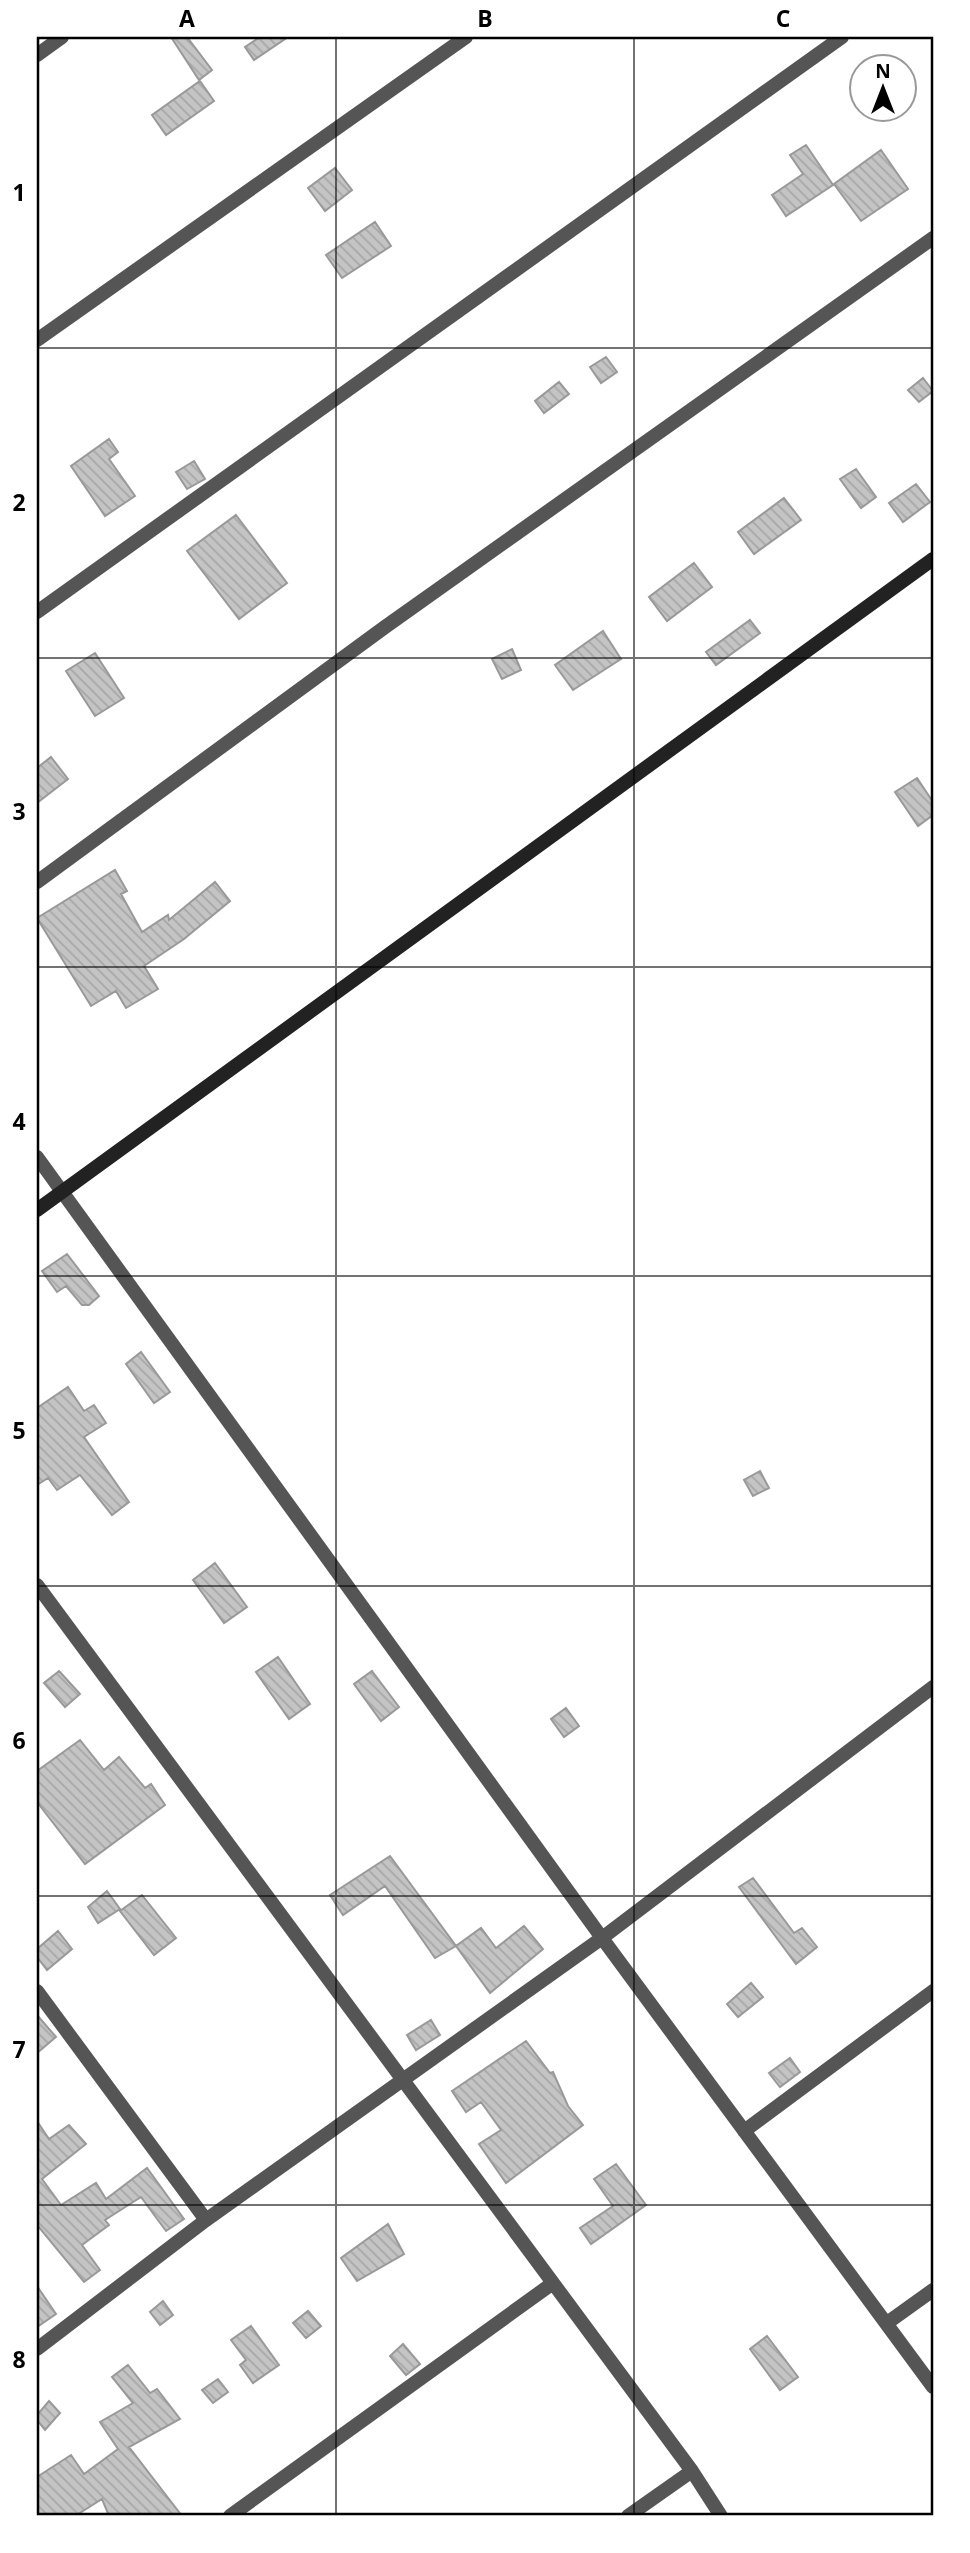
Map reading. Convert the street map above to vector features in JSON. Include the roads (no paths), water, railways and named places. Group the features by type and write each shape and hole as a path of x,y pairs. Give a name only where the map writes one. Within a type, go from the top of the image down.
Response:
{"street":[{"path":"37,55 62,37"},
{"path":"37,340 466,37"},
{"path":"37,612 842,37"},
{"path":"37,882 386,626 933,237"},
{"path":"37,1210 933,559"},
{"path":"37,1157 601,1938 933,2387"},
{"path":"37,1585 692,2471 721,2516"},
{"path":"37,2349 206,2220 601,1938 933,1687"},
{"path":"37,1991 206,2220"},
{"path":"744,2131 933,1991"},
{"path":"230,2516 553,2283"},
{"path":"887,2323 933,2290"},
{"path":"628,2516 692,2471"}]}
